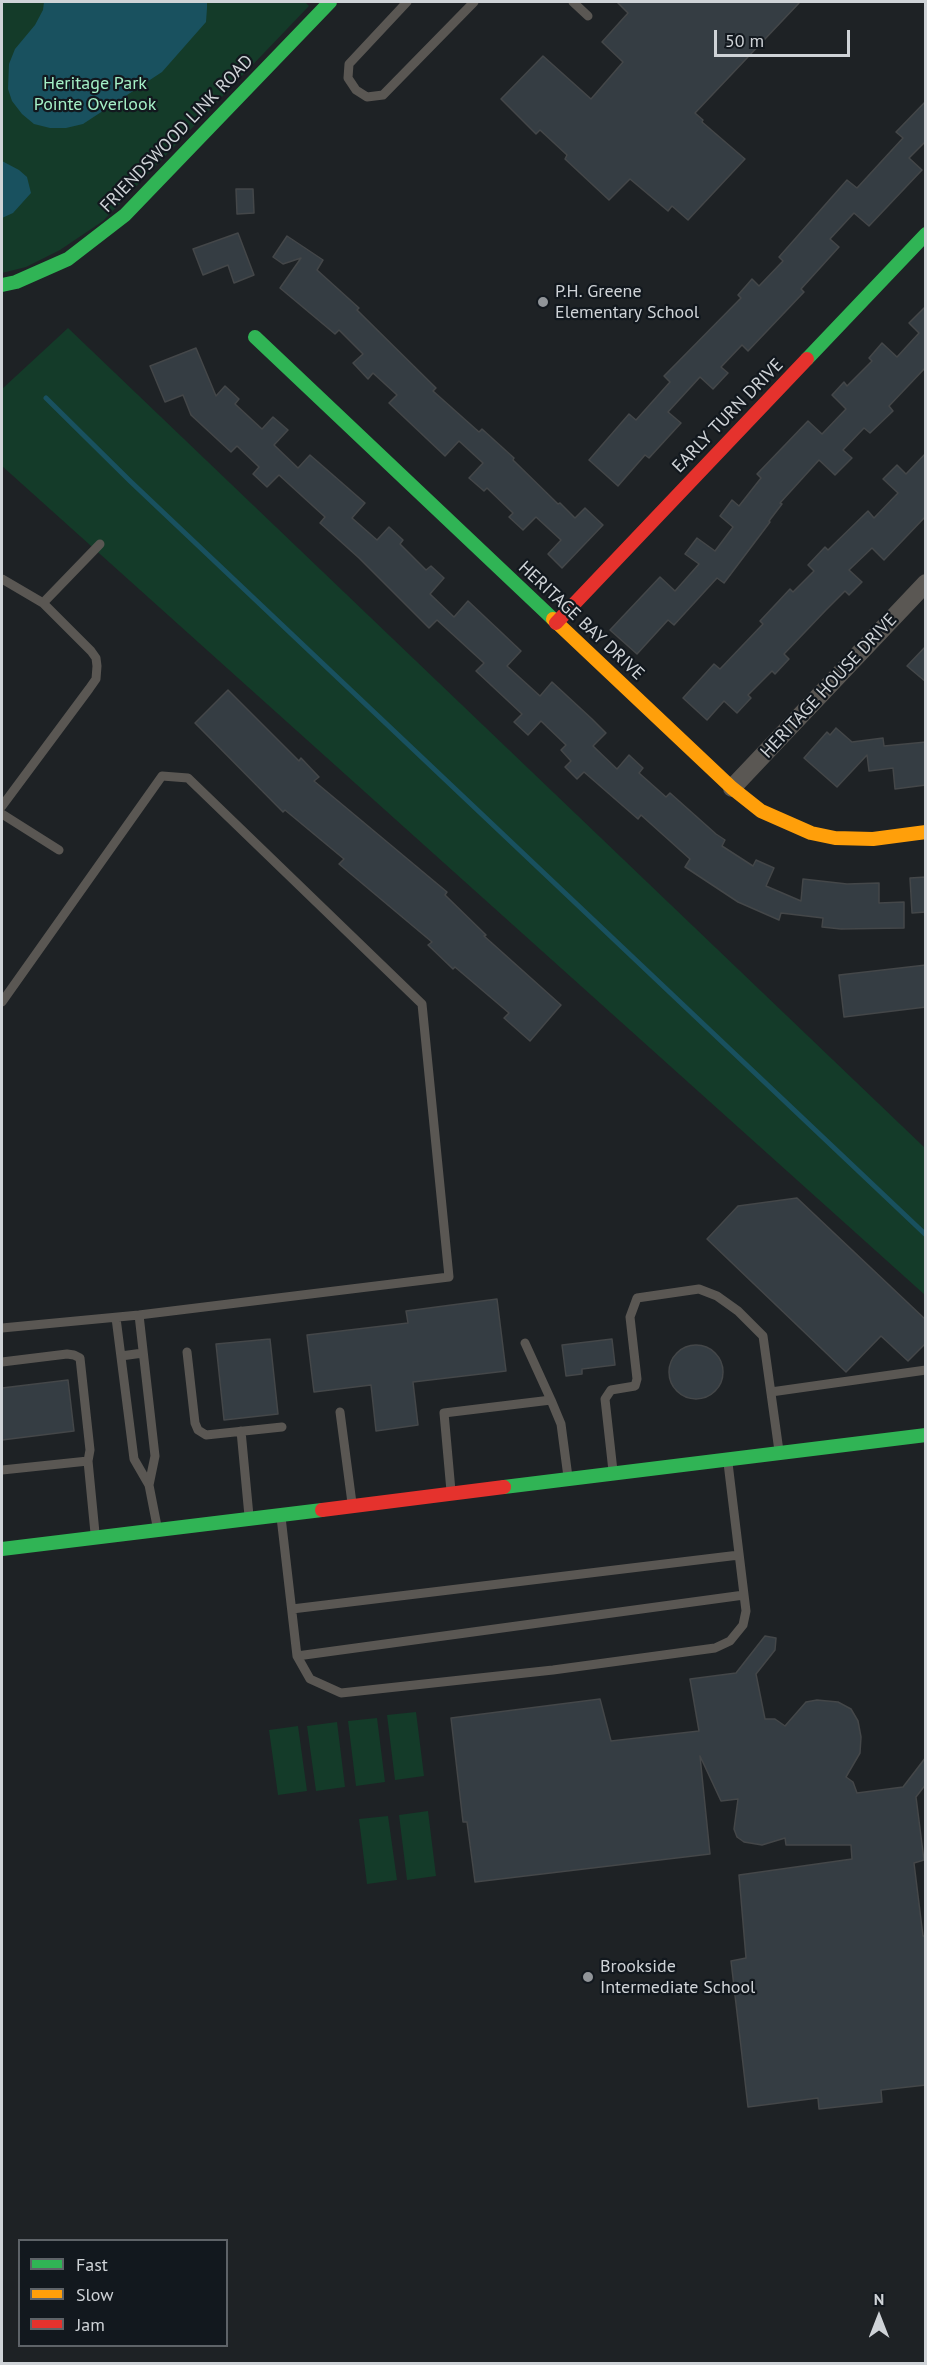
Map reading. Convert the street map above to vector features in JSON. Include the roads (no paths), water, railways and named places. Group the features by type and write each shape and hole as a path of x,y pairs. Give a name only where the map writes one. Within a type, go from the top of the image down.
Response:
{"street":[{"name":"FRIENDSWOOD LINK ROAD","path":"2,285 16,282 68,259 125,216 330,2"},
{"name":"EARLY TURN DRIVE","path":"556,623 926,234"},
{"name":"HERITAGE BAY DRIVE","path":"255,337 732,788 761,811 811,833 834,838 873,839 926,832"},
{"name":"HERITAGE HOUSE DRIVE","path":"732,788 926,583"},
{"path":"2,1549 926,1435"}],"lane":[{"path":"407,2 349,64 348,78 356,90 367,97 383,95 474,2"},
{"path":"573,2 588,16"},
{"path":"43,603 100,543"},
{"path":"2,579 43,603 91,651 96,658 97,672 96,679 89,689 2,806"},
{"path":"2,1002 162,776 188,778 198,785 422,1004 449,1277 116,1318 2,1328"},
{"path":"2,814 59,850"},
{"path":"613,1473 605,1399 611,1390 635,1386 637,1379 630,1317 637,1298 699,1288 717,1296 738,1311 763,1336 779,1453"},
{"path":"139,1315 155,1456 149,1485"},
{"path":"116,1318 134,1459 149,1485 158,1529"},
{"path":"525,1343 561,1424 568,1479"},
{"path":"187,1352 195,1423 198,1430 206,1435 282,1427"},
{"path":"121,1356 143,1353"},
{"path":"2,1362 68,1354 74,1354 80,1358 90,1450 88,1461 95,1537"},
{"path":"771,1392 926,1371"},
{"path":"452,1493 444,1413 550,1400"},
{"path":"340,1412 353,1505"},
{"path":"241,1431 250,1518"},
{"path":"281,1514 297,1656 310,1679 341,1692 553,1670 715,1648 730,1641 743,1625 746,1611 728,1459"},
{"path":"2,1470 88,1461"},
{"path":"292,1609 739,1555"},
{"path":"297,1656 744,1595"}],"water":[{"path":"44,2 207,2 206,22 162,72 83,124 66,128 50,128 34,124 22,114 12,101 8,89 9,64 15,49 35,25 43,10"},
{"path":"2,161 27,177 31,193 13,213 2,218"}],"waterway":[{"path":"46,398 130,481 926,1235"}],"place":[{"name":"P.H. Greene Elementary School","path":"543,302"},
{"name":"Brookside Intermediate School","path":"588,1977"}],"park label":[{"name":"Heritage Park Pointe Overlook","path":"95,94"}]}
